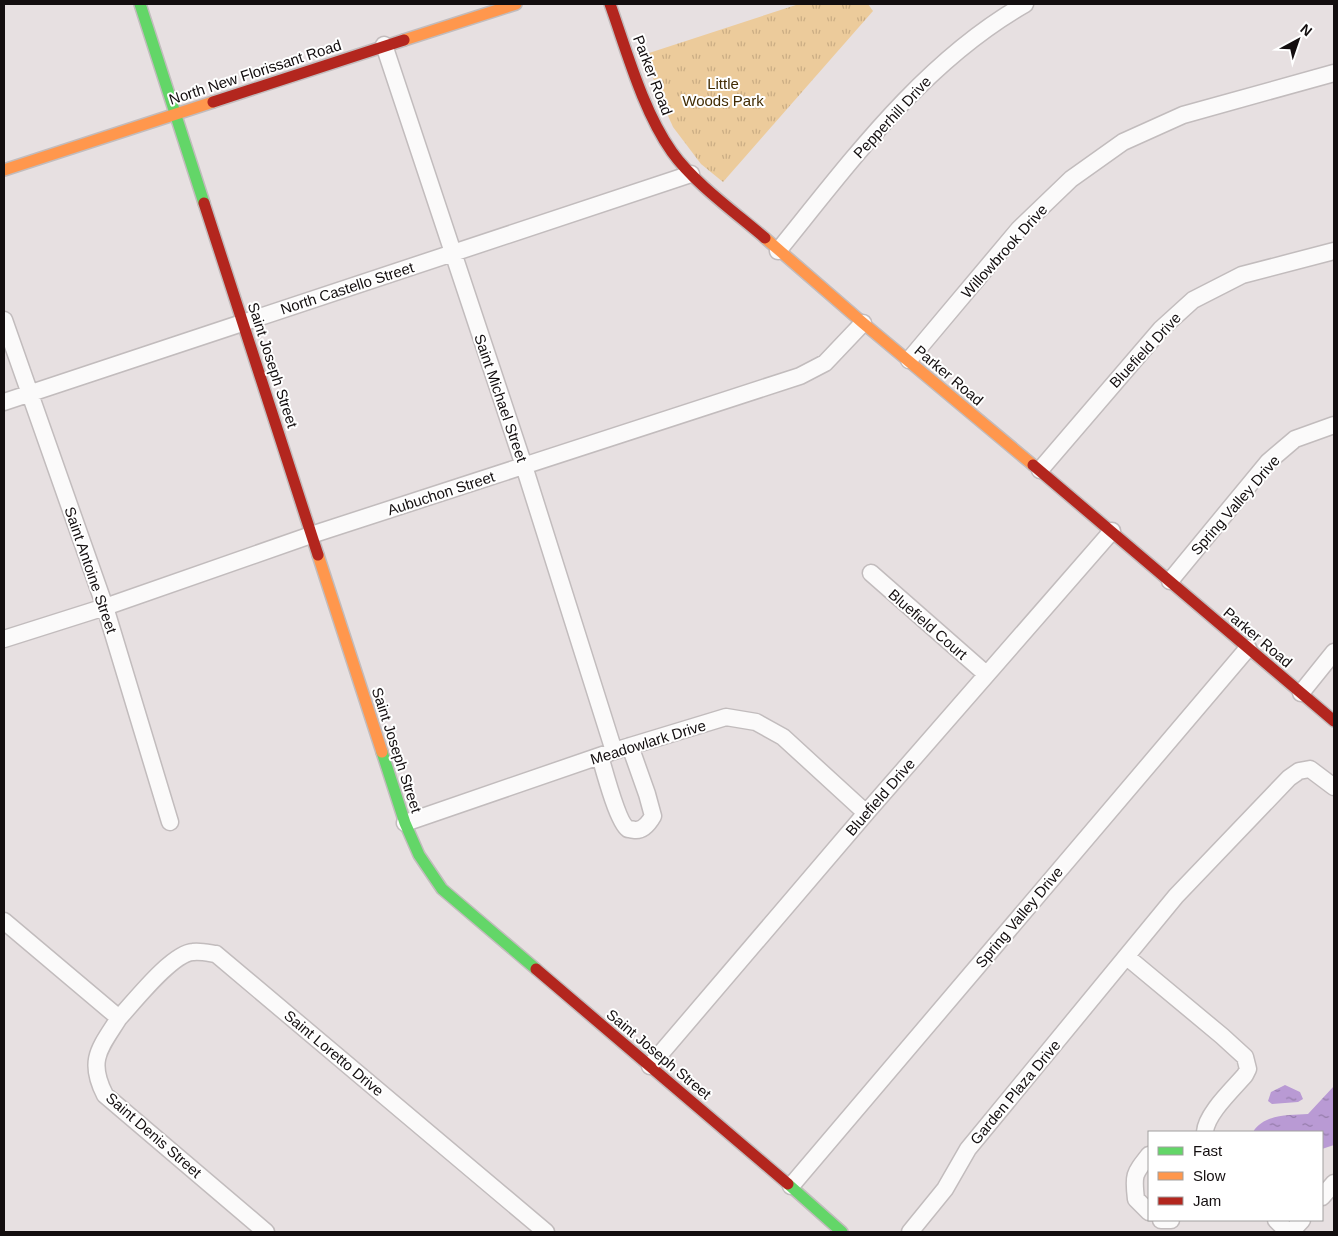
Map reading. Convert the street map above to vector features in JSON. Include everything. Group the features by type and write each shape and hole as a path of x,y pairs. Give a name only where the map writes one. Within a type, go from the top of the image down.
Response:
{"main road":[{"name":"Saint Joseph Street","path":"140,4 177,113 405,823 419,855 442,889 791,1186 842,1232"},
{"name":"North New Florissant Road","path":"4,170 384,45 516,4"},
{"name":"Parker Road","path":"610,4 649,112 672,152 690,174 778,251 1040,470 1334,721"}],"street":[{"name":"Pepperhill Drive","path":"778,251 852,160 905,101 952,54 1002,17 1025,4"},
{"name":"Saint Michael Street","path":"384,45 524,466 607,754 618,814 623,824 629,829 639,830 649,825 653,816 630,746"},
{"name":"Willowbrook Drive","path":"909,360 1019,229 1071,179 1123,142 1183,115 1334,74"},
{"name":"North Castello Street","path":"4,402 690,174"},
{"name":"Bluefield Drive","path":"1040,470 1161,329 1193,300 1242,275 1334,251"},
{"name":"Saint Antoine Street","path":"4,320 28,393 105,607 170,822"},
{"name":"Aubuchon Street","path":"4,639 105,607 311,534 800,376 824,363 863,323"},
{"name":"Spring Valley Drive","path":"1170,581 1268,462 1295,440 1334,425"},
{"name":"Bluefield Drive","path":"650,1066 986,674 1112,531"},
{"name":"Bluefield Court","path":"871,573 986,674"},
{"name":"Spring Valley Drive","path":"791,1186 1248,648"},
{"path":"1301,693 1334,652"},
{"name":"Meadowlark Drive","path":"405,823 630,746 726,717 756,722 783,737 866,813"},
{"name":"Garden Plaza Drive","path":"910,1232 945,1189 968,1149 1176,896 1289,778 1299,771 1310,769 1334,788"},
{"path":"4,921 119,1018"},
{"name":"Saint Loretto Drive","path":"119,1018 170,963 183,954 193,952 216,954 546,1232"},
{"path":"1127,957 1245,1057 1248,1069 1245,1075 1214,1112 1205,1131"},
{"name":"Saint Denis Street","path":"119,1018 99,1049 96,1066 98,1080 105,1095 266,1232"},
{"path":"1148,1156 1136,1171 1134,1180 1136,1200 1148,1211"},
{"path":"1277,1221 1290,1232 1301,1221"}],"green space":[{"name":"Little Woods Park","path":"799,4 868,4 873,11 723,182 701,164 673,127 657,91 646,54"}],"water":[{"path":"1285,1085 1300,1092 1303,1099 1298,1102 1272,1104 1268,1101 1271,1092"},
{"path":"1334,1086 1334,1145 1323,1149 1323,1131 1254,1131 1258,1126 1270,1119 1285,1115 1308,1114"}],"traffic: fast":[{"path":"140,4 204,203"},
{"path":"382,752 405,823 419,855 442,889 536,969"},
{"path":"788,1184 842,1232"}],"traffic: slow":[{"path":"404,40 516,4"},
{"path":"4,170 213,102"},
{"path":"765,238 863,323 1033,465"},
{"path":"318,555 382,752"}],"traffic: jam":[{"path":"610,4 644,100 672,152 703,186 765,238"},
{"path":"213,102 404,40"},
{"path":"204,203 318,555"},
{"path":"1033,465 1334,721"},
{"path":"536,969 788,1184"}]}
